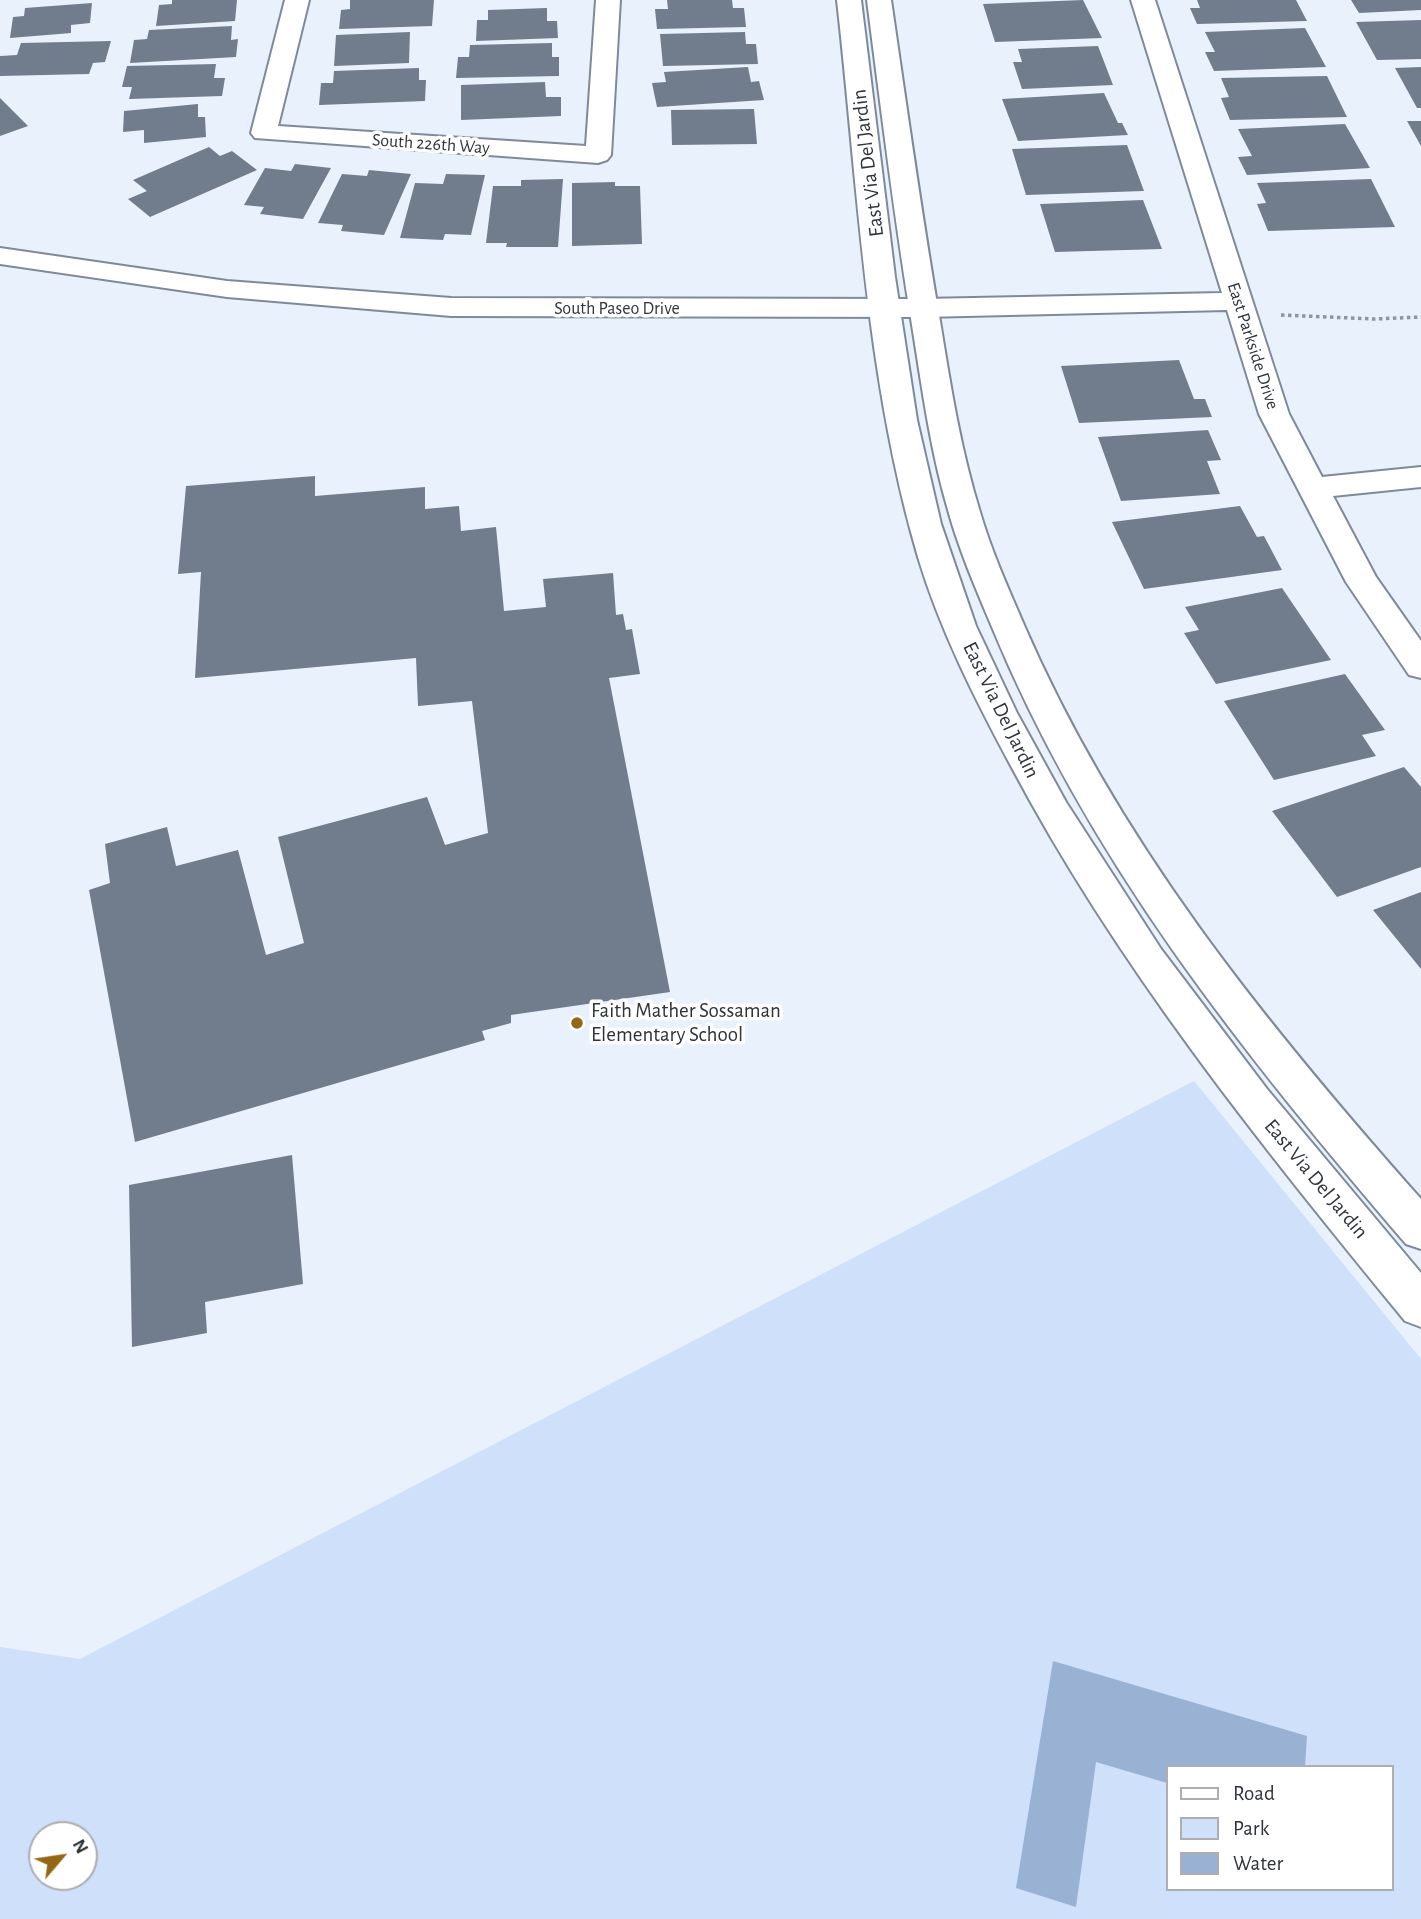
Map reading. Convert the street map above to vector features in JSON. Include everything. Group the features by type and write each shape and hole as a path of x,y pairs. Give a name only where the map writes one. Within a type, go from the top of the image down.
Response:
{"street":[{"name":"South 226th Way","path":"297,0 264,133 598,155 608,0"},
{"name":"East Via Del Jardin","path":"849,0 885,307 904,440 936,561 993,701 1034,780 1095,883 1183,1011 1289,1149 1421,1306"},
{"name":"East Via Del Jardin","path":"879,0 923,308 951,461 964,513 1014,641 1051,720 1092,795 1140,873 1213,979 1295,1084 1421,1230"},
{"name":"East Parkside Drive","path":"1143,0 1274,414 1362,582 1421,666"},
{"name":"South Paseo Drive","path":"0,256 227,289 415,305 517,309 1240,306"},
{"path":"1312,488 1421,477"},
{"path":"1183,1011 1208,1024 1226,1041 1409,1254 1421,1262"}],"path":[{"path":"1240,306 1374,319 1421,317"}],"green space":[{"path":"1194,1081 1421,1359 1421,1919 0,1919 0,1647 80,1659"}],"water":[{"path":"1053,1661 1307,1736 1305,1765 1166,1765 1166,1783 1096,1762 1076,1907 1016,1888"}],"building":[{"path":"172,0 237,0 235,21 156,26 159,5 172,4"},
{"path":"350,0 434,0 432,26 339,29 341,10 350,9"},
{"path":"667,0 732,0 733,8 744,8 746,27 657,29 655,9 668,9"},
{"path":"1083,0 1102,38 995,42 983,4"},
{"path":"1197,0 1296,0 1307,21 1197,24 1190,8 1200,8"},
{"path":"1351,0 1421,0 1421,10 1359,13"},
{"path":"92,3 90,23 71,25 71,33 10,38 13,17 24,16 25,8"},
{"path":"547,8 547,21 557,21 558,38 476,41 477,20 488,20 488,10"},
{"path":"1421,20 1421,59 1377,60 1356,22"},
{"path":"232,26 231,40 238,39 236,57 130,63 134,40 147,39 149,30"},
{"path":"1305,28 1326,67 1214,71 1205,52 1215,52 1205,32"},
{"path":"410,32 409,63 334,66 336,35"},
{"path":"745,32 746,44 756,44 758,64 663,66 660,34"},
{"path":"111,41 105,62 93,63 89,74 0,76 0,56 17,55 21,43"},
{"path":"552,43 552,57 559,57 559,76 456,78 458,57 469,57 470,45"},
{"path":"1098,46 1113,85 1022,89 1013,62 1022,62 1018,49"},
{"path":"216,64 214,78 225,78 222,96 129,99 132,87 122,87 127,66"},
{"path":"748,67 751,82 759,81 764,100 657,107 652,83 666,82 664,72"},
{"path":"1421,67 1421,108 1417,108 1395,68"},
{"path":"419,68 419,80 426,80 425,101 319,105 321,83 333,83 334,71"},
{"path":"1327,76 1347,117 1230,120 1221,98 1229,97 1221,78"},
{"path":"545,82 546,97 561,97 561,116 461,120 461,85"},
{"path":"1104,93 1118,123 1122,123 1128,135 1018,141 1002,99"},
{"path":"0,98 28,126 0,136"},
{"path":"198,104 198,117 205,117 206,137 144,143 144,130 123,132 124,111"},
{"path":"754,109 757,144 672,145 671,110"},
{"path":"1407,121 1421,121 1421,146"},
{"path":"1345,124 1370,168 1247,175 1238,157 1252,156 1238,129"},
{"path":"1127,145 1144,191 1026,195 1012,149"},
{"path":"209,147 220,156 232,151 257,170 150,217 128,199 147,191 133,180"},
{"path":"295,164 331,168 303,219 260,214 264,207 244,205 265,168 291,171"},
{"path":"369,170 411,174 384,235 341,231 343,225 318,223 342,174 367,176"},
{"path":"446,174 485,175 471,235 445,234 443,240 400,238 415,183 443,184"},
{"path":"563,179 558,247 506,247 507,243 486,243 493,186 521,186 521,180"},
{"path":"1371,179 1395,227 1268,231 1257,204 1266,203 1257,183"},
{"path":"615,182 615,186 640,186 642,244 572,246 572,183"},
{"path":"1143,200 1162,249 1055,252 1040,204"},
{"path":"1179,360 1194,399 1205,399 1212,417 1079,423 1061,366"},
{"path":"1208,430 1221,460 1207,461 1220,494 1121,501 1098,437"},
{"path":"315,476 315,496 425,487 425,509 459,506 461,531 496,527 504,611 546,607 543,579 613,573 616,615 623,614 626,630 632,629 640,674 609,678 670,992 511,1015 511,1023 482,1031 485,1040 135,1142 89,890 110,883 105,844 167,827 176,866 238,850 266,955 304,943 278,837 427,797 445,845 488,833 472,701 418,706 416,658 195,678 201,572 178,574 186,486"},
{"path":"1240,506 1257,537 1264,536 1282,570 1144,589 1112,522"},
{"path":"1282,588 1331,660 1216,684 1184,633 1199,630 1185,607"},
{"path":"1345,674 1385,730 1362,735 1376,756 1274,780 1224,701"},
{"path":"1404,767 1421,787 1421,867 1337,897 1272,811"},
{"path":"1421,892 1421,969 1373,910"},
{"path":"292,1155 303,1284 205,1302 207,1333 132,1347 129,1185"}],"place":[{"name":"Faith Mather Sossaman Elementary School","path":"577,1023"}]}
